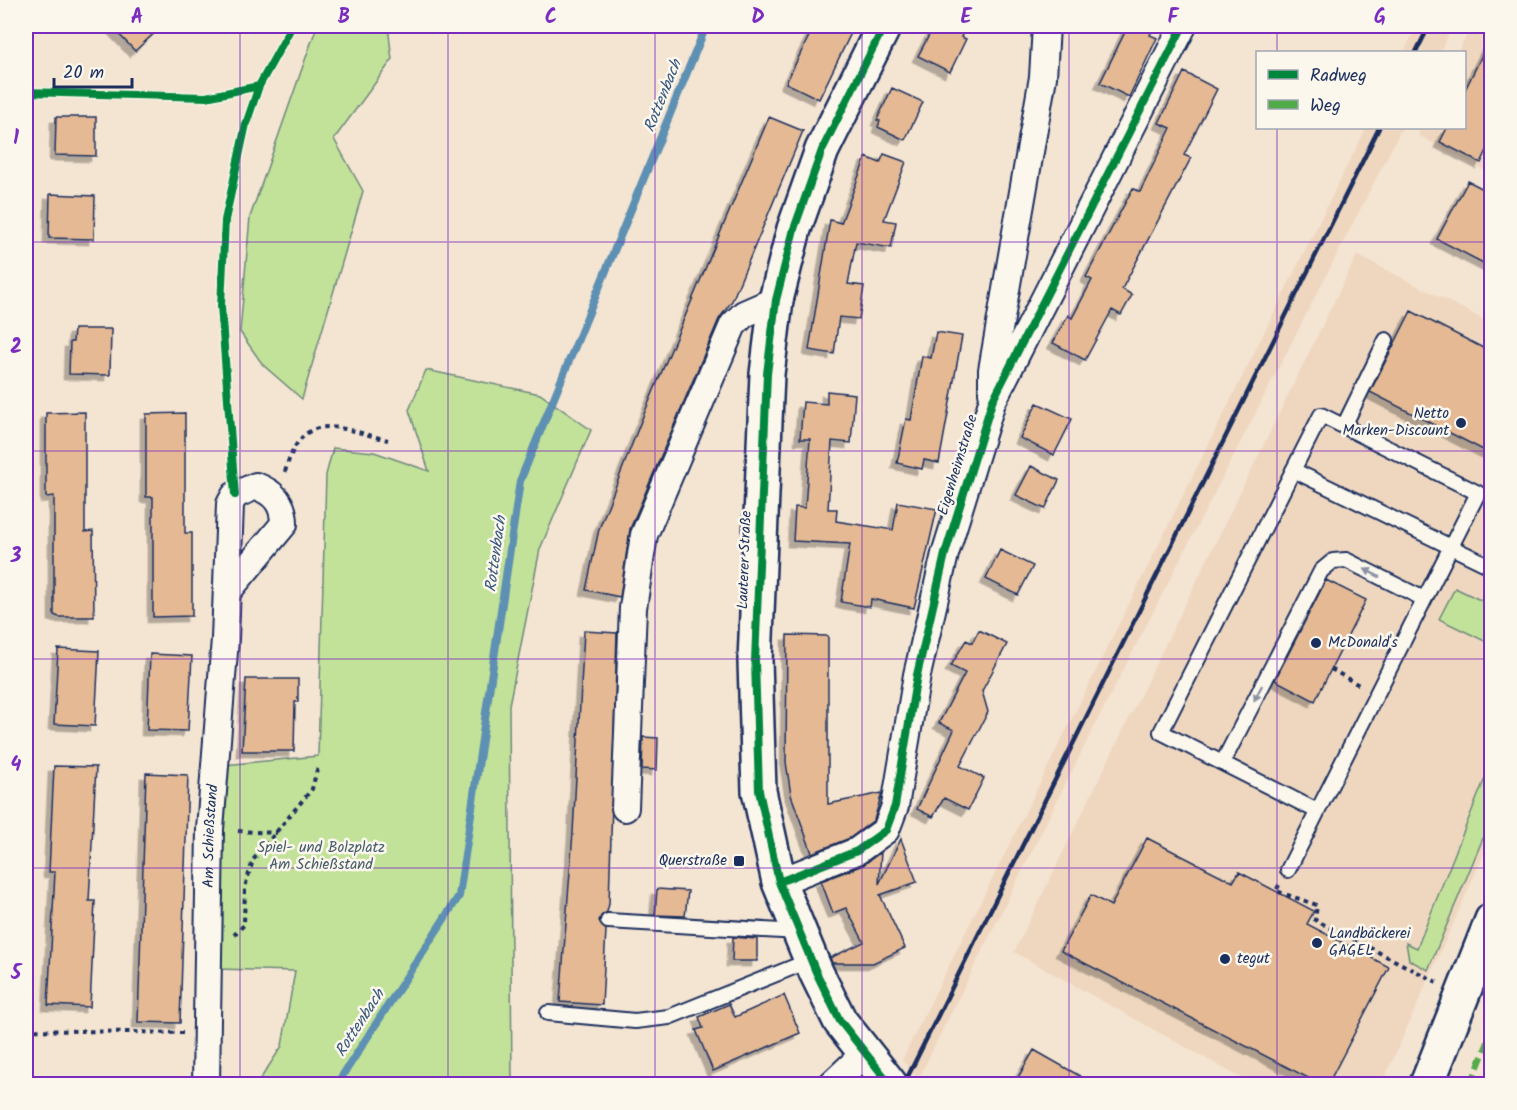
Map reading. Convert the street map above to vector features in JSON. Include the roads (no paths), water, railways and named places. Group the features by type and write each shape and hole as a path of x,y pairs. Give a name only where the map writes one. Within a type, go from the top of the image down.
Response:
{"street":[{"name":"Lauterer Straße","path":"884,26 822,150 794,229 776,300 767,374 755,661 759,791 779,882 805,946 840,1021 864,1054 891,1084"},
{"path":"992,402 992,370 1043,77 1046,26"},
{"name":"Eigenheimstraße","path":"779,882 857,851 886,830 895,806 917,675 945,554 992,402 1184,26"},
{"path":"625,808 633,608 644,536 733,325 744,314 776,300"},
{"name":"Am Schießstand","path":"207,1084 210,829 228,591 230,504 235,495 256,486 267,490 278,499 284,510 284,524 228,591"},
{"path":"1433,1080 1462,994 1491,920"},
{"path":"832,1084 864,1054"}],"lane":[{"path":"1344,426 1386,340"},
{"path":"1288,870 1478,493 1322,415 1161,732 1317,811"},
{"path":"1293,470 1491,567"},
{"path":"1223,762 1321,571 1333,561 1346,560 1424,599"},
{"path":"608,921 805,946"},
{"path":"548,1012 635,1021 669,1017 805,946"}],"waterway":[{"name":"Rottenbach","path":"337,1084 459,896 520,481 706,26"}],"railway":[{"path":"1416,51 1429,26"},
{"path":"904,1084 1379,129"}],"place":[{"name":"Netto Marken-Discount","path":"1461,423"},
{"name":"McDonald's","path":"1316,643"},
{"name":"Querstraße","path":"739,861"},
{"name":"Landbäckerei GAGEL","path":"1317,943"},
{"name":"tegut","path":"1225,959"}],"park label":[{"name":"Spiel- und Bolzplatz Am Schießstand","path":"321,856"}]}
